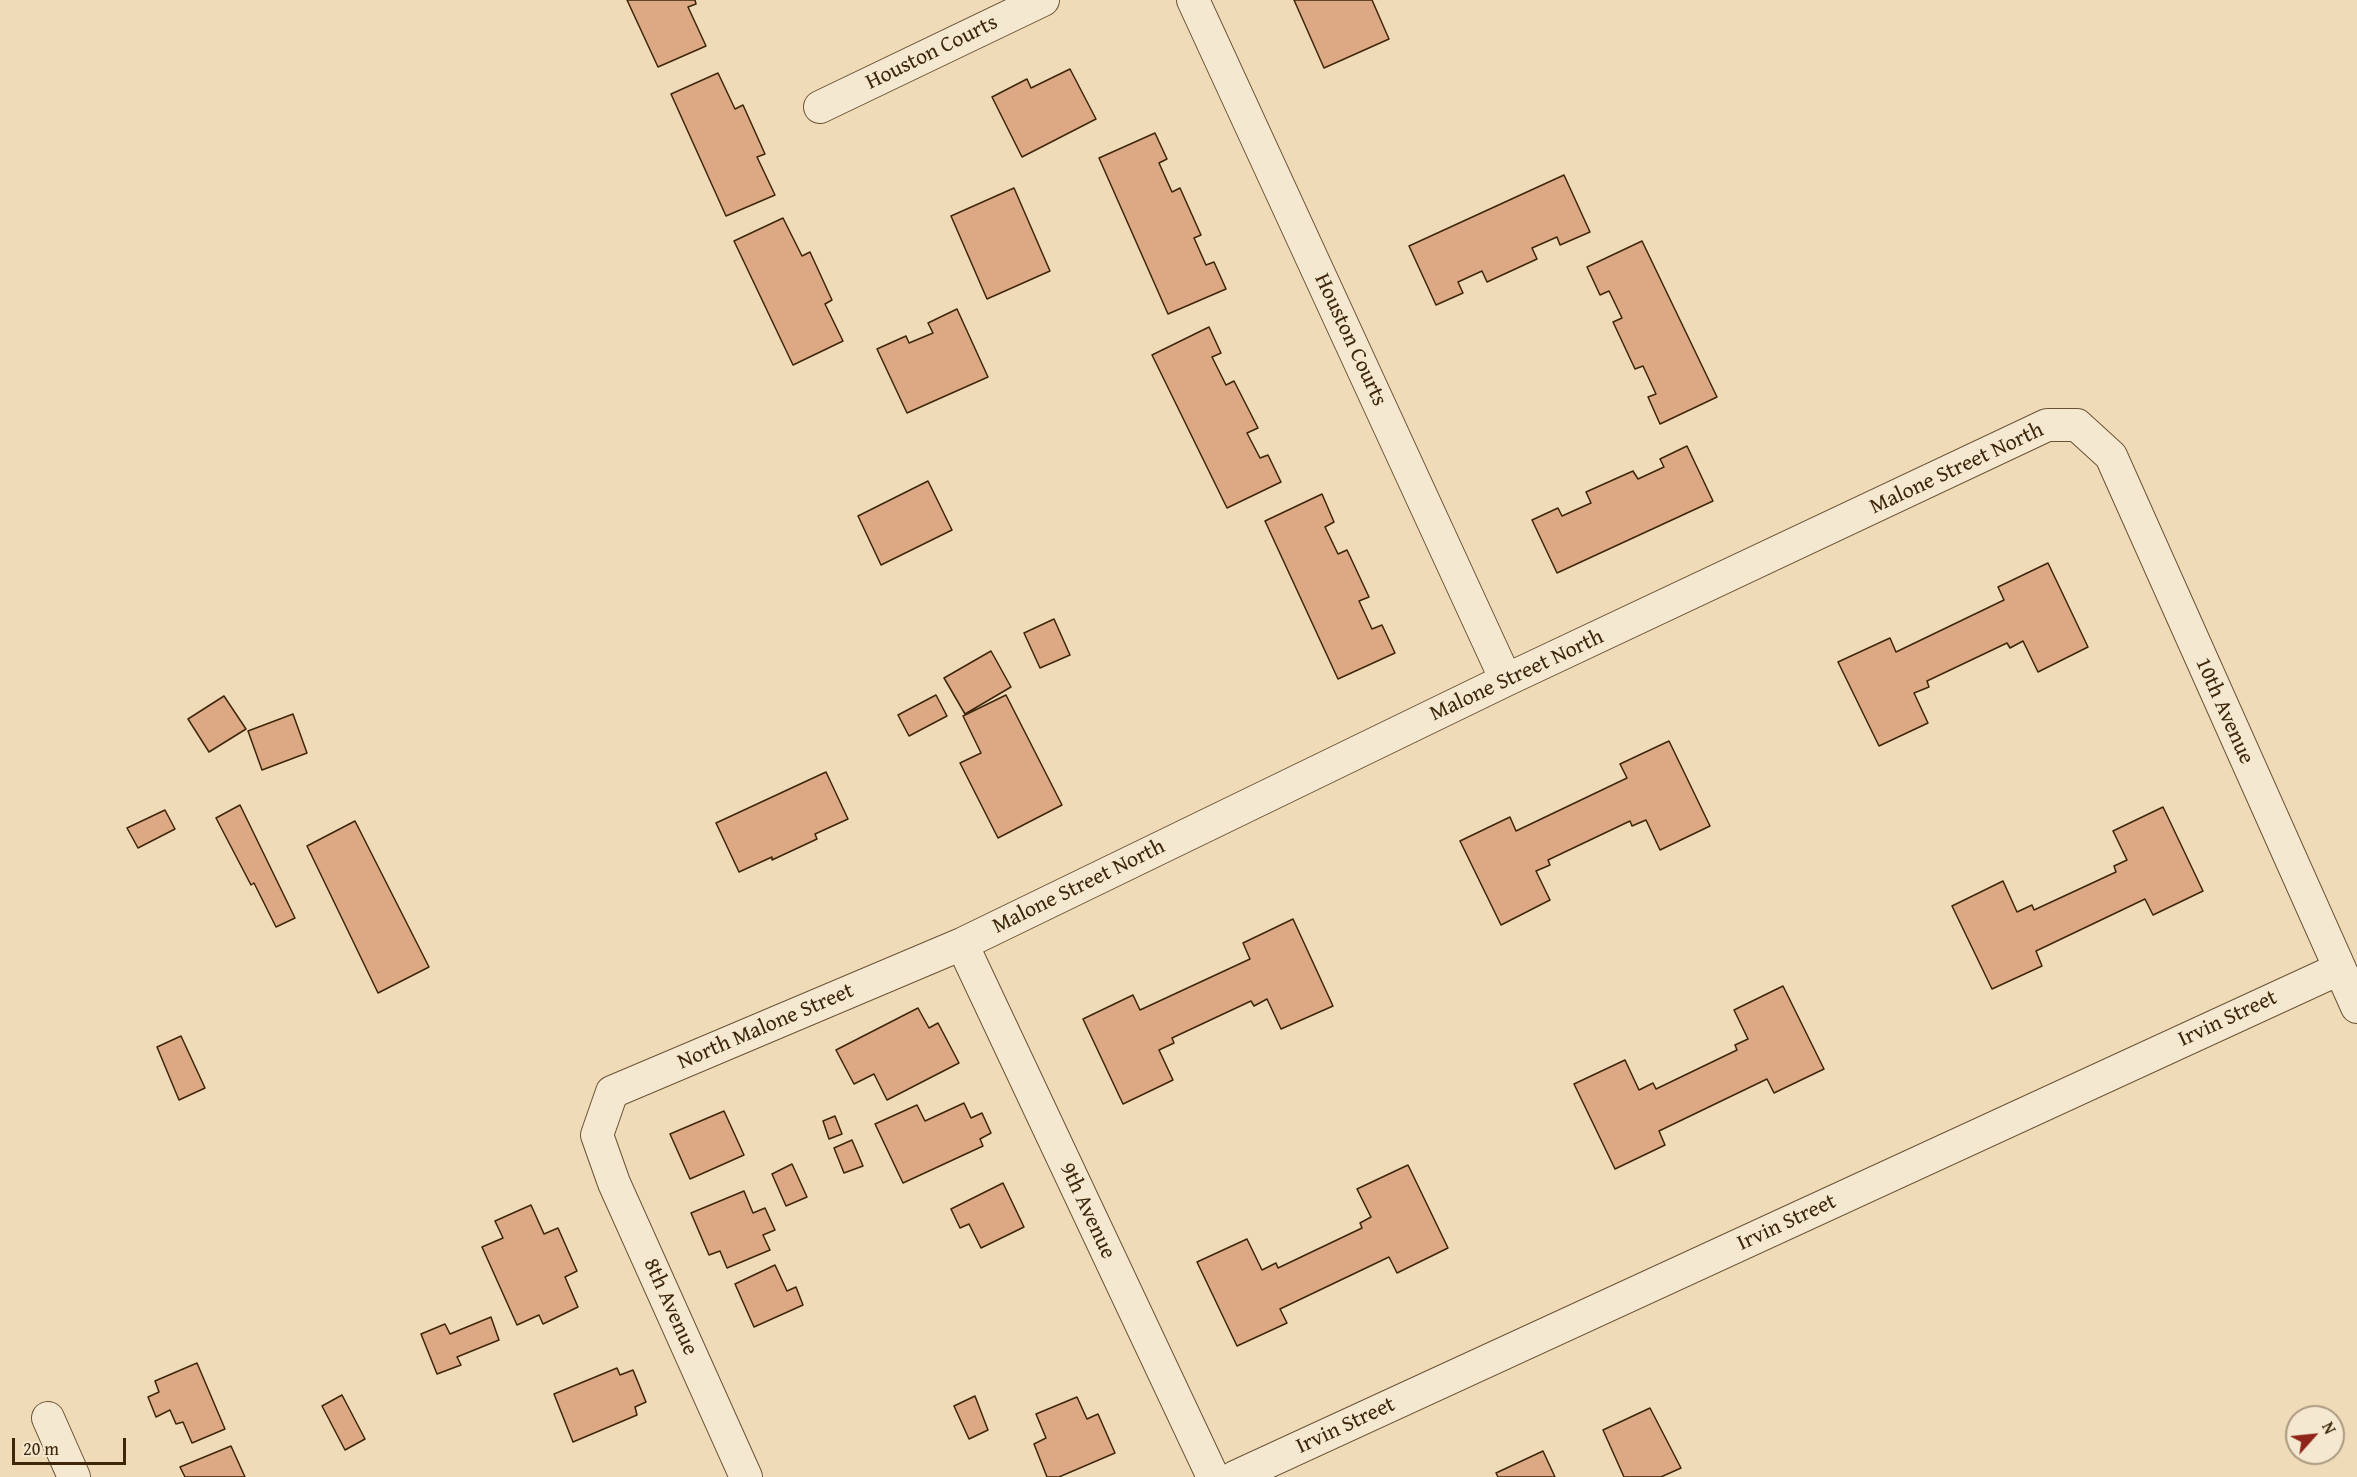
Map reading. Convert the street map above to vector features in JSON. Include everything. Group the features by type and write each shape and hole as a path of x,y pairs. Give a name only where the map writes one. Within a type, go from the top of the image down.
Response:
{"street":[{"name":"Houston Courts","path":"820,107 1043,0"},
{"name":"Houston Courts","path":"1193,0 1506,680"},
{"name":"Malone Street North","path":"962,944 1506,680 2047,425 2077,424"},
{"name":"10th Avenue","path":"2077,424 2111,456 2357,1007"},
{"name":"North Malone Street","path":"597,1135 612,1092 962,944"},
{"name":"9th Avenue","path":"962,944 1213,1477"},
{"name":"Irvin Street","path":"1235,1477 2339,969"},
{"name":"8th Avenue","path":"597,1135 614,1183 746,1477"},
{"path":"48,1418 74,1477"}],"building":[{"path":"627,0 695,0 696,4 688,7 706,46 658,67"},
{"path":"1294,0 1372,0 1389,39 1324,68"},
{"path":"1070,69 1096,119 1022,157 992,97 1027,79 1031,88"},
{"path":"718,73 735,109 743,105 765,154 757,157 775,195 726,216 671,94"},
{"path":"1155,133 1167,159 1159,163 1172,192 1180,188 1201,235 1194,238 1206,265 1214,262 1226,289 1168,314 1099,158"},
{"path":"1564,175 1590,232 1560,245 1557,237 1532,248 1537,259 1487,282 1482,271 1458,282 1463,293 1436,305 1409,246"},
{"path":"1014,188 1050,271 987,299 951,216"},
{"path":"783,218 802,256 810,252 832,300 825,304 843,341 793,365 734,241"},
{"path":"1642,241 1717,397 1660,424 1648,397 1656,394 1643,366 1635,369 1613,322 1622,318 1609,291 1600,295 1587,267"},
{"path":"957,309 988,377 907,413 877,349 906,336 909,343 933,333 928,323"},
{"path":"1209,327 1221,353 1212,357 1226,385 1234,381 1258,428 1247,433 1260,458 1268,455 1281,482 1227,508 1152,355"},
{"path":"1687,446 1713,501 1557,573 1532,520 1558,508 1562,516 1591,503 1586,492 1633,471 1638,479 1664,467 1660,459"},
{"path":"928,481 952,530 881,565 858,516"},
{"path":"1322,494 1334,522 1325,527 1338,554 1347,550 1369,597 1359,601 1372,629 1382,625 1395,653 1338,679 1265,521"},
{"path":"2048,563 2088,647 2038,672 2023,641 2010,648 2007,643 1927,681 1929,687 1914,693 1928,723 1879,746 1838,662 1890,638 1896,652 2004,600 1998,587"},
{"path":"1054,619 1070,655 1040,668 1024,633"},
{"path":"991,651 1011,687 965,714 944,678"},
{"path":"936,695 947,716 909,736 898,715"},
{"path":"1006,695 1062,805 998,838 960,763 981,753 963,716"},
{"path":"224,696 246,729 209,752 188,719"},
{"path":"293,714 307,753 262,770 248,731"},
{"path":"1669,741 1710,826 1660,850 1646,820 1632,826 1630,821 1548,860 1550,865 1536,871 1550,900 1501,925 1460,841 1510,817 1516,831 1627,778 1620,764"},
{"path":"826,772 848,819 815,834 817,839 772,860 772,857 739,872 716,823"},
{"path":"240,805 295,918 276,927 254,883 251,885 216,818"},
{"path":"2163,807 2203,891 2153,915 2145,899 2036,951 2042,966 1992,989 1952,906 2003,881 2017,912 2032,905 2034,910 2116,872 2114,866 2127,860 2113,831"},
{"path":"165,810 175,829 138,848 127,828"},
{"path":"355,821 429,967 378,993 307,846"},
{"path":"1293,919 1333,1006 1281,1029 1267,999 1254,1006 1251,1001 1172,1038 1174,1043 1159,1050 1173,1080 1123,1104 1083,1019 1133,995 1140,1010 1250,959 1243,943"},
{"path":"1783,986 1824,1069 1774,1093 1767,1079 1659,1131 1665,1145 1615,1169 1574,1084 1625,1060 1639,1090 1653,1083 1656,1089 1737,1050 1735,1045 1748,1039 1734,1010"},
{"path":"918,1008 929,1028 938,1023 959,1063 887,1100 874,1074 854,1084 836,1050"},
{"path":"181,1036 205,1088 179,1100 157,1047"},
{"path":"964,1103 971,1118 982,1113 991,1133 980,1139 983,1146 903,1183 875,1124 917,1105 925,1121"},
{"path":"724,1111 744,1155 690,1179 670,1134"},
{"path":"835,1116 842,1134 829,1139 823,1121"},
{"path":"852,1140 863,1166 844,1173 834,1148"},
{"path":"792,1164 807,1197 786,1206 772,1174"},
{"path":"1408,1165 1448,1248 1397,1273 1389,1257 1280,1309 1287,1323 1237,1346 1197,1262 1247,1239 1262,1270 1276,1263 1278,1268 1362,1228 1360,1223 1371,1217 1357,1189"},
{"path":"1003,1183 1024,1227 981,1248 969,1224 960,1228 951,1209"},
{"path":"744,1191 753,1213 765,1208 775,1230 763,1235 770,1250 727,1268 720,1251 709,1255 691,1213"},
{"path":"531,1205 544,1234 558,1228 577,1271 565,1277 578,1307 543,1324 539,1315 517,1325 482,1247 503,1238 495,1221"},
{"path":"775,1265 787,1291 796,1287 803,1305 754,1327 735,1284"},
{"path":"491,1317 499,1340 457,1357 461,1365 437,1374 421,1334 445,1324 450,1334"},
{"path":"197,1363 225,1429 192,1443 183,1422 176,1424 170,1410 156,1417 148,1397 159,1392 155,1381"},
{"path":"617,1368 620,1375 633,1370 646,1402 635,1407 637,1415 573,1442 554,1394"},
{"path":"342,1395 365,1439 345,1450 322,1406"},
{"path":"975,1396 988,1430 969,1439 954,1406"},
{"path":"1077,1397 1087,1419 1098,1414 1115,1453 1059,1477 1047,1477 1034,1444 1046,1438 1036,1414"},
{"path":"1650,1408 1681,1468 1661,1477 1624,1477 1603,1430"},
{"path":"231,1446 245,1477 185,1477 180,1467"},
{"path":"1543,1451 1555,1477 1498,1477 1496,1473"}]}
